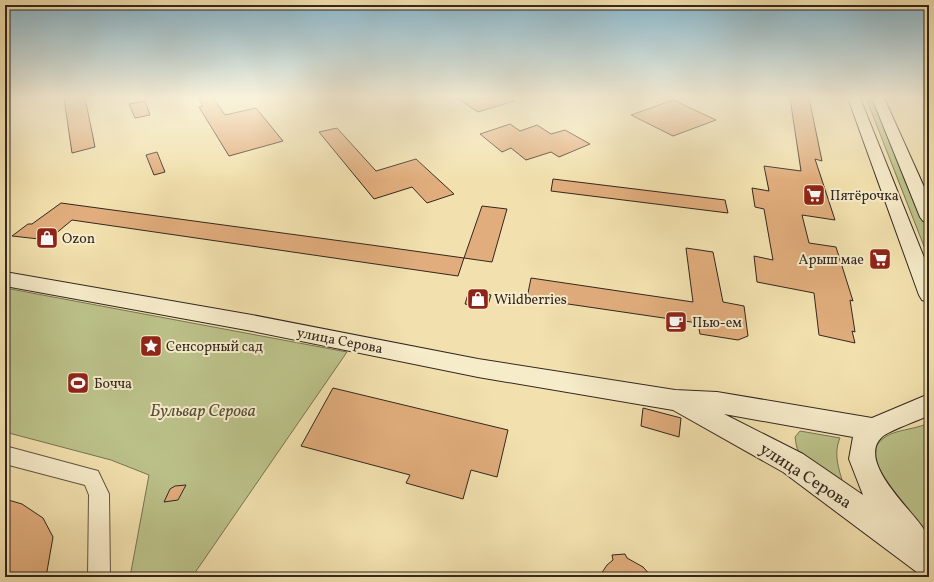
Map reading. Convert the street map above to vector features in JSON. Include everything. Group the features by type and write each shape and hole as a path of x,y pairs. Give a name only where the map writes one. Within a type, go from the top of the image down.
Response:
{"main road":[{"path":"864,125 929,295"},
{"path":"890,125 929,217"},
{"name":"улица Серова","path":"5,279 252,323 478,368 675,400 717,402 873,429"},
{"name":"улица Серова","path":"675,400 717,421 793,463 864,512 929,562"},
{"path":"927,402 873,429 864,441 862,459 875,491 896,520 929,558"}],"street":[{"path":"5,455 91,478 99,494 99,577"}],"green space":[{"path":"877,125 884,125 929,232 929,259"},
{"name":"Бульвар Серова","path":"5,288 347,352 192,577 130,577 149,475 111,460 5,432"},
{"path":"929,423 929,543 917,531 884,489 873,451 878,443 890,434"},
{"path":"800,431 840,438 837,456 844,486 807,462 802,457 797,449 795,437"}],"building":[{"path":"68,125 91,125 95,147 72,153"},
{"path":"210,125 270,125 283,141 229,156"},
{"path":"507,125 512,125 520,131 537,125 551,134 565,130 590,144 559,157 551,152 526,160 511,148 502,152 480,134"},
{"path":"651,125 702,125 673,136"},
{"path":"794,125 815,125 822,161 815,159 835,220 802,215 809,243 836,247 853,301 850,300 855,332 852,331 855,343 819,335 814,293 757,282 754,256 773,260 764,209 755,207 752,188 769,191 764,166 801,171"},
{"path":"337,128 376,171 416,159 454,194 427,203 412,187 374,199 319,132"},
{"path":"157,152 165,172 154,175 146,155"},
{"path":"553,179 725,200 728,213 551,191"},
{"path":"61,203 464,258 458,276 72,220 48,240 12,236 28,224 32,224"},
{"path":"482,206 507,209 492,262 464,258"},
{"path":"686,248 713,252 723,302 744,306 748,336 738,340 700,334 698,323 527,298 531,278 693,302"},
{"path":"469,291 491,295 487,308 465,304"},
{"path":"333,388 508,430 497,477 471,470 463,499 406,483 410,475 301,446"},
{"path":"643,408 681,418 679,437 641,426"},
{"path":"186,485 178,500 164,502 170,489 175,486"},
{"path":"5,499 22,504 43,518 53,537 46,577 5,577"},
{"path":"625,554 627,558 643,567 652,577 599,577 607,565 613,560 612,555"}],"place":[{"name":"Пятёрочка","path":"814,195"},
{"name":"Ozon","path":"47,238"},
{"name":"Арыш мае","path":"880,259"},
{"name":"Wildberries","path":"478,299"},
{"name":"Пью-ем","path":"676,322"},
{"name":"Сенсорный сад","path":"151,346"},
{"name":"Бочча","path":"78,383"}]}
